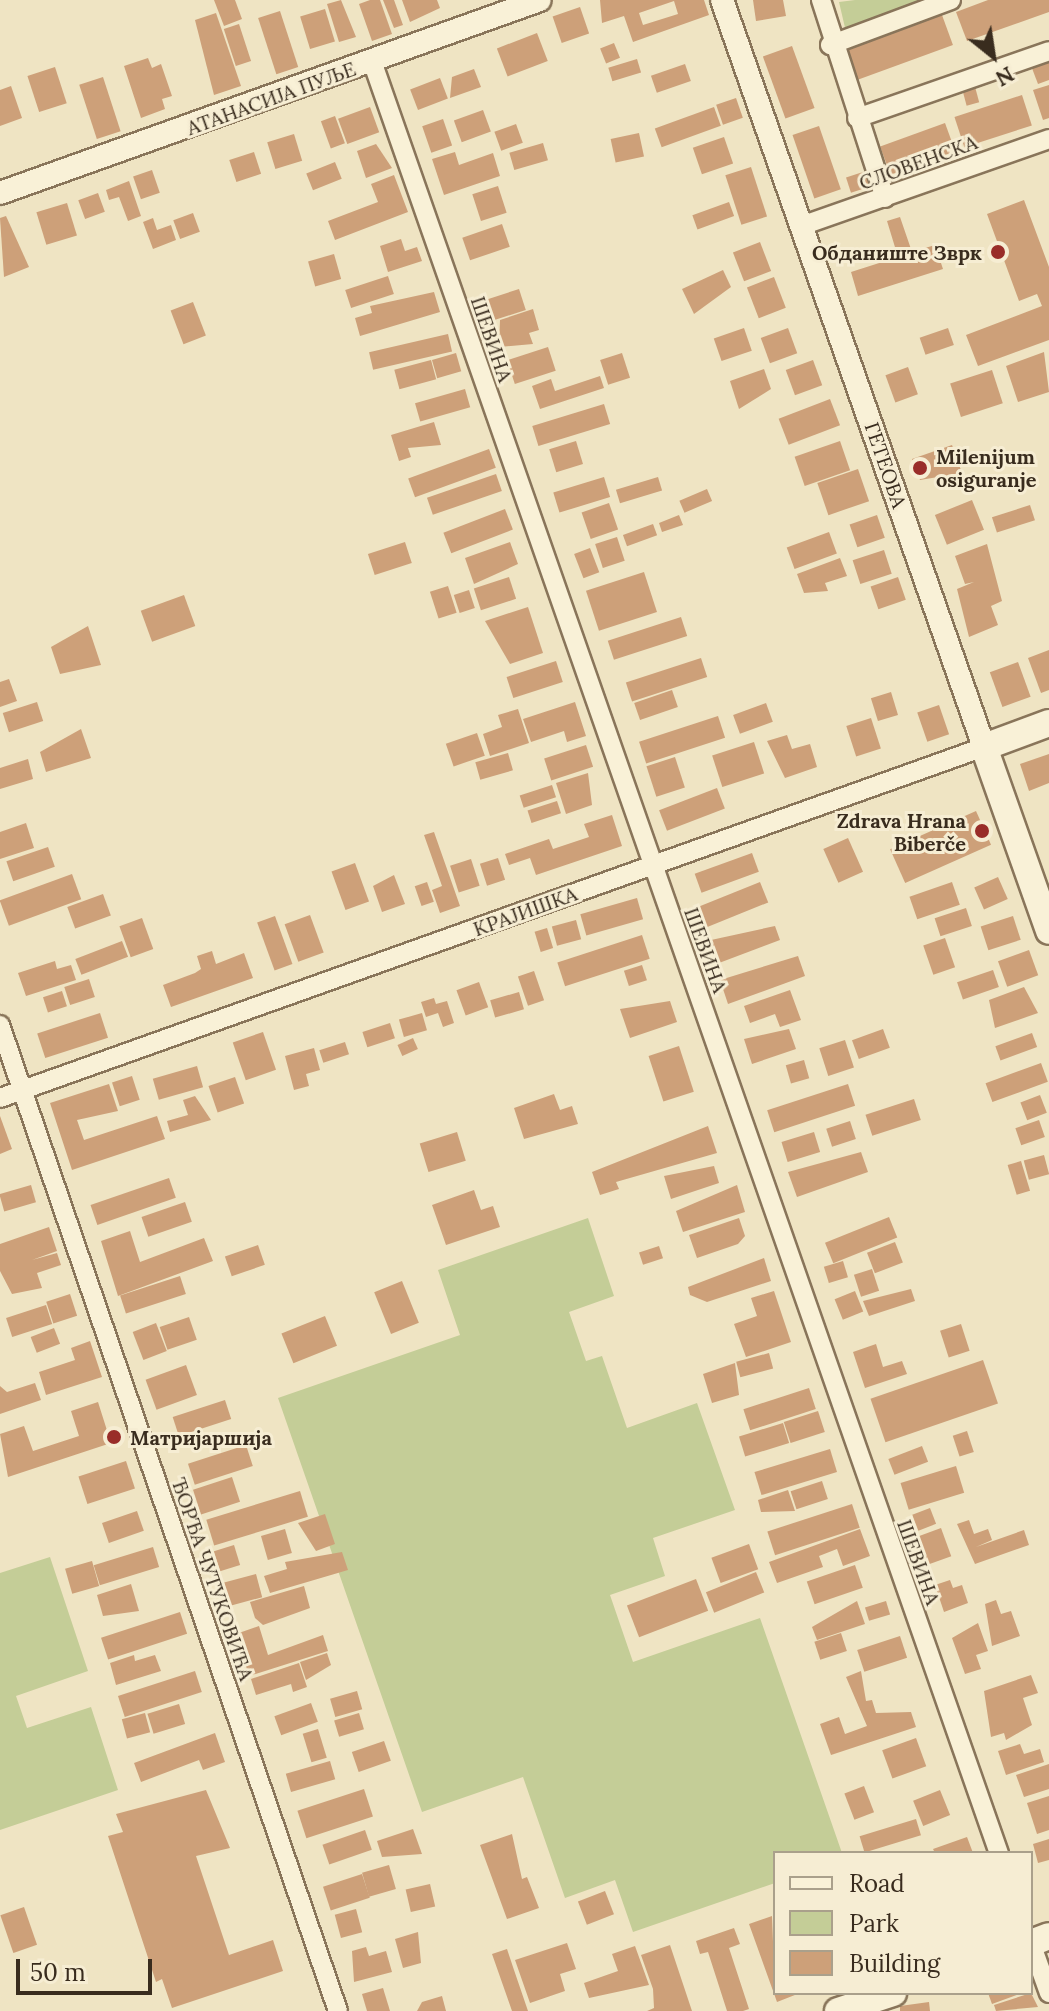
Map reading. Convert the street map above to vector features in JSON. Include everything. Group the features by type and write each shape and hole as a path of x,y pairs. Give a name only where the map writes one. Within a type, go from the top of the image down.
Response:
{"main road":[{"name":"КРАЈИШКА","path":"984,747 1049,723"},
{"name":"ГЕТЕОВА","path":"984,747 1049,931"},
{"path":"843,2010 887,1995"}],"street":[{"name":"АТАНАСИЈА ПУЉЕ","path":"0,193 540,0"},
{"name":"ГЕТЕОВА","path":"722,0 984,747"},
{"path":"821,0 830,45 885,198"},
{"path":"830,45 951,0"},
{"path":"857,118 1049,51"},
{"name":"ШЕВИНА","path":"372,61 998,1851"},
{"name":"СЛОВЕНСКА","path":"801,226 1049,139"},
{"name":"КРАЈИШКА","path":"0,1098 984,747"},
{"name":"ЂОРЂА ЧУТУКОВИЋА","path":"0,1025 338,2011"},
{"path":"1033,1949 1049,1993"}],"green space":[{"path":"936,0 846,32 839,2"},
{"path":"588,1218 614,1296 569,1312 586,1361 602,1356 627,1428 697,1403 735,1510 653,1538 665,1576 610,1595 633,1662 760,1618 841,1851 773,1851 773,1884 633,1932 615,1880 565,1898 523,1777 422,1812 278,1398 460,1335 438,1270"},
{"path":"50,1557 88,1671 16,1696 27,1728 91,1707 118,1790 0,1830 0,1573"}],"building":[{"path":"214,0 235,0 242,19 224,26"},
{"path":"341,0 356,37 339,42 327,4"},
{"path":"380,0 392,34 372,41 359,4"},
{"path":"383,0 394,0 403,25 394,28"},
{"path":"402,0 437,0 440,8 410,22"},
{"path":"600,0 704,0 709,15 633,42 624,16 602,23","holes":["674,1 678,14 643,25 639,13"]},
{"path":"753,0 783,0 786,16 756,21"},
{"path":"988,0 1049,0 1049,12 967,41 956,12"},
{"path":"580,7 589,33 562,43 553,16"},
{"path":"325,9 335,42 310,49 300,17"},
{"path":"280,11 298,67 276,74 258,18"},
{"path":"216,13 241,86 214,95 195,20"},
{"path":"942,15 953,45 857,80 846,50"},
{"path":"239,24 251,61 236,66 224,29"},
{"path":"537,33 548,61 508,76 497,48"},
{"path":"614,43 620,58 606,63 600,49"},
{"path":"792,46 815,108 785,119 763,57"},
{"path":"1049,56 1049,80 1038,84 1030,63"},
{"path":"148,58 152,68 161,64 172,96 162,99 165,109 141,118 124,66"},
{"path":"637,59 641,72 612,81 608,68"},
{"path":"685,64 691,81 657,93 651,76"},
{"path":"55,67 67,103 39,112 27,76"},
{"path":"474,69 481,87 450,98 452,77"},
{"path":"103,77 121,131 97,139 79,85"},
{"path":"440,78 448,99 418,110 410,89"},
{"path":"974,83 979,102 967,106 961,86"},
{"path":"1049,85 1049,118 1043,120 1033,90"},
{"path":"11,86 22,118 0,126 0,90"},
{"path":"1022,95 1032,125 964,147 954,117"},
{"path":"736,98 743,118 723,125 716,105"},
{"path":"370,107 379,132 347,144 338,119"},
{"path":"714,107 721,126 662,147 655,129"},
{"path":"483,110 491,132 462,142 454,121"},
{"path":"335,116 345,143 331,148 321,121"},
{"path":"443,119 452,145 431,153 422,126"},
{"path":"945,123 955,151 890,175 880,147"},
{"path":"516,124 523,143 501,151 494,132"},
{"path":"819,126 841,189 814,198 793,135"},
{"path":"639,133 644,156 616,163 611,139"},
{"path":"294,134 302,161 275,169 267,142"},
{"path":"724,137 733,163 702,174 693,148"},
{"path":"543,143 548,160 514,170 509,153"},
{"path":"376,144 392,168 366,178 357,151"},
{"path":"254,152 261,174 236,182 229,160"},
{"path":"455,152 459,165 493,153 500,176 444,195 432,159"},
{"path":"335,162 342,179 313,190 306,174"},
{"path":"751,167 767,216 741,225 725,175"},
{"path":"152,170 160,193 141,199 133,177"},
{"path":"866,171 871,186 851,193 846,177"},
{"path":"394,175 408,212 335,240 328,221 378,202 371,184"},
{"path":"129,181 141,216 128,221 119,197 109,200 106,190"},
{"path":"498,186 507,213 481,221 472,194"},
{"path":"98,193 105,212 85,219 78,200"},
{"path":"1024,200 1049,267 1049,340 978,366 966,335 1042,306 1037,294 1019,301 987,214"},
{"path":"729,202 734,216 697,229 692,215"},
{"path":"67,203 77,236 46,245 36,212"},
{"path":"193,213 200,232 180,239 173,220"},
{"path":"6,216 29,267 4,277 0,218"},
{"path":"900,217 912,252 935,245 943,269 858,296 851,272 898,257 887,221"},
{"path":"153,218 157,230 171,225 176,240 153,249 143,222"},
{"path":"502,224 510,247 470,260 462,238"},
{"path":"401,239 405,251 417,247 422,261 388,272 380,246"},
{"path":"760,242 771,271 744,281 733,252"},
{"path":"334,254 341,279 315,286 308,261"},
{"path":"723,270 731,287 694,314 682,289"},
{"path":"388,276 394,294 351,308 345,290"},
{"path":"774,277 786,308 759,318 747,287"},
{"path":"519,289 526,310 491,321 484,300"},
{"path":"434,292 440,312 360,336 355,318 372,313 370,306"},
{"path":"193,302 206,336 183,344 171,311"},
{"path":"533,309 539,330 529,333 533,344 499,347 500,320"},
{"path":"744,328 752,351 722,361 714,338"},
{"path":"788,328 797,353 770,363 761,338"},
{"path":"948,328 954,345 925,355 920,338"},
{"path":"448,334 452,352 373,370 369,352"},
{"path":"548,347 556,371 515,384 507,360"},
{"path":"1044,352 1049,392 1018,402 1006,366"},
{"path":"456,353 461,371 437,378 432,360"},
{"path":"622,353 630,378 608,385 600,360"},
{"path":"431,360 436,379 399,389 394,370"},
{"path":"813,360 822,385 795,395 786,370"},
{"path":"908,367 918,394 895,402 885,375"},
{"path":"764,369 771,389 739,409 730,381"},
{"path":"992,370 1003,403 961,417 950,384"},
{"path":"600,376 604,388 540,409 532,386 551,379 555,391"},
{"path":"465,389 470,407 420,422 415,403"},
{"path":"830,399 840,425 789,445 779,419"},
{"path":"604,404 610,424 538,446 532,426"},
{"path":"434,422 441,445 408,448 411,457 399,461 391,435"},
{"path":"576,441 583,464 556,472 549,449"},
{"path":"840,441 850,470 805,486 795,457"},
{"path":"952,445 962,473 920,480 912,459"},
{"path":"489,449 496,468 415,497 408,478"},
{"path":"858,469 869,501 828,515 817,483"},
{"path":"496,474 502,491 433,515 427,498"},
{"path":"604,477 610,497 559,513 553,492"},
{"path":"658,477 662,490 620,503 616,490"},
{"path":"707,489 712,501 684,513 679,501"},
{"path":"972,500 984,530 947,545 935,515"},
{"path":"609,503 618,529 591,539 582,512"},
{"path":"1030,505 1035,520 997,533 992,517"},
{"path":"505,509 513,530 451,553 443,533"},
{"path":"679,515 683,525 662,532 659,523"},
{"path":"877,515 885,538 857,547 850,524"},
{"path":"653,524 657,535 627,546 623,535"},
{"path":"829,532 837,554 795,569 787,547"},
{"path":"617,537 625,561 603,568 595,544"},
{"path":"405,542 412,563 375,575 368,554"},
{"path":"510,542 518,564 474,584 465,558"},
{"path":"987,544 1002,601 991,606 998,625 969,637 957,589 974,582 965,584 955,556"},
{"path":"590,548 599,572 583,578 574,554"},
{"path":"884,550 892,574 860,584 853,560"},
{"path":"840,558 847,576 825,583 828,591 804,593 797,574"},
{"path":"644,572 657,612 599,631 586,591"},
{"path":"509,577 516,599 481,610 474,588"},
{"path":"898,577 906,600 878,609 871,586"},
{"path":"448,586 457,613 439,619 430,592"},
{"path":"469,590 475,608 460,613 454,595"},
{"path":"184,595 195,626 152,642 141,611"},
{"path":"528,607 543,653 510,664 485,621"},
{"path":"681,617 687,636 614,660 608,641"},
{"path":"88,626 101,665 60,674 51,647"},
{"path":"1049,650 1049,690 1041,693 1028,658"},
{"path":"701,658 707,677 632,701 626,682"},
{"path":"556,661 563,682 513,698 507,677"},
{"path":"1018,662 1031,697 1002,707 990,672"},
{"path":"9,679 17,701 0,707 0,682"},
{"path":"672,690 678,707 640,720 634,703"},
{"path":"891,692 898,715 878,721 871,698"},
{"path":"37,702 43,721 9,732 3,713"},
{"path":"575,702 586,736 567,742 564,731 531,742 523,719"},
{"path":"766,703 773,722 740,734 733,715"},
{"path":"939,705 949,734 927,742 917,712"},
{"path":"518,709 529,743 490,756 483,734 502,727 498,715"},
{"path":"718,716 725,738 646,764 639,742"},
{"path":"871,718 881,748 856,756 846,726"},
{"path":"81,729 91,758 46,772 40,752"},
{"path":"477,733 485,756 454,766 446,744"},
{"path":"787,735 792,749 810,744 817,767 785,778 767,741"},
{"path":"754,742 764,773 722,787 712,756"},
{"path":"586,745 593,767 551,780 544,759"},
{"path":"508,753 513,770 480,780 475,762"},
{"path":"1049,754 1049,783 1029,791 1020,764"},
{"path":"675,757 685,787 656,797 646,766"},
{"path":"28,759 33,779 0,789 0,768"},
{"path":"588,773 592,805 566,814 556,783"},
{"path":"552,785 556,797 524,808 520,796"},
{"path":"717,788 725,809 667,831 659,810"},
{"path":"557,801 561,813 532,823 528,811"},
{"path":"976,811 991,845 905,883 890,849"},
{"path":"612,815 622,846 536,875 530,858 509,865 505,854 549,839 553,849 589,837 584,824"},
{"path":"26,823 34,848 0,859 0,832"},
{"path":"434,832 460,906 440,913 432,890 442,886 424,835"},
{"path":"848,838 863,872 838,883 823,849"},
{"path":"48,847 55,867 13,881 6,861"},
{"path":"752,853 759,872 702,893 695,874"},
{"path":"498,858 505,880 487,886 480,864"},
{"path":"471,859 480,886 459,892 450,866"},
{"path":"355,863 369,902 346,910 332,872"},
{"path":"72,874 81,899 9,926 0,900"},
{"path":"394,875 405,904 382,912 373,886"},
{"path":"998,877 1008,899 984,910 974,888"},
{"path":"427,882 434,902 422,906 415,886"},
{"path":"760,882 768,902 704,928 696,908"},
{"path":"952,882 960,905 917,919 909,897"},
{"path":"103,894 111,916 75,929 67,907"},
{"path":"637,898 643,919 586,935 580,914"},
{"path":"966,908 972,926 940,936 935,918"},
{"path":"310,915 324,953 298,962 285,924"},
{"path":"275,916 292,964 275,970 257,922"},
{"path":"1013,916 1021,940 988,950 981,927"},
{"path":"142,918 153,949 131,957 119,926"},
{"path":"576,920 581,939 557,946 552,926"},
{"path":"775,926 780,940 719,963 711,940"},
{"path":"547,928 553,948 541,952 535,932"},
{"path":"642,935 650,959 565,986 557,963"},
{"path":"945,938 955,967 933,975 923,945"},
{"path":"122,941 128,957 81,975 75,959"},
{"path":"1029,950 1038,975 1007,987 998,961"},
{"path":"212,951 216,964 244,953 253,978 171,1007 163,985 201,969 197,956"},
{"path":"798,956 805,976 728,1004 720,980"},
{"path":"55,961 57,969 71,965 76,980 26,996 18,973"},
{"path":"642,965 647,980 629,986 624,971"},
{"path":"993,970 999,987 963,999 957,982"},
{"path":"534,971 544,1000 528,1006 518,977"},
{"path":"89,979 95,997 70,1005 64,987"},
{"path":"479,982 488,1007 466,1016 456,990"},
{"path":"1024,987 1038,1013 995,1028 989,1000"},
{"path":"790,990 801,1020 780,1027 775,1014 750,1023 744,1006"},
{"path":"62,991 67,1006 48,1012 43,997"},
{"path":"519,992 524,1009 495,1018 490,1000"},
{"path":"434,998 436,1004 447,1001 454,1023 443,1027 438,1013 426,1017 421,1002"},
{"path":"670,1001 677,1022 630,1038 620,1009"},
{"path":"100,1013 108,1038 45,1058 37,1033"},
{"path":"422,1013 427,1030 404,1037 399,1020"},
{"path":"390,1023 395,1038 367,1047 362,1032"},
{"path":"789,1029 796,1049 752,1064 744,1039"},
{"path":"883,1029 890,1048 859,1059 852,1040"},
{"path":"263,1032 276,1070 246,1080 233,1042"},
{"path":"1032,1033 1037,1047 1000,1060 995,1046"},
{"path":"413,1038 418,1049 402,1056 397,1045"},
{"path":"845,1040 854,1068 828,1076 819,1048"},
{"path":"345,1042 349,1054 323,1063 319,1050"},
{"path":"679,1046 694,1092 663,1102 649,1056"},
{"path":"314,1048 320,1070 306,1074 309,1086 294,1090 285,1056"},
{"path":"804,1060 809,1078 791,1084 786,1065"},
{"path":"1041,1063 1048,1082 992,1102 986,1083"},
{"path":"197,1066 203,1087 159,1100 153,1079"},
{"path":"132,1076 140,1100 120,1106 112,1082"},
{"path":"235,1077 244,1103 218,1113 209,1086"},
{"path":"109,1084 118,1111 77,1120 84,1140 157,1116 165,1139 72,1170 50,1103"},
{"path":"848,1084 855,1106 774,1132 767,1110"},
{"path":"554,1094 560,1110 572,1106 578,1124 524,1139 514,1108"},
{"path":"1040,1095 1047,1113 1027,1120 1020,1103"},
{"path":"195,1096 211,1120 170,1132 167,1121 188,1115 183,1100"},
{"path":"914,1099 921,1120 872,1136 865,1115"},
{"path":"0,1116 12,1149 0,1154"},
{"path":"1039,1120 1045,1137 1021,1145 1015,1128"},
{"path":"850,1121 856,1139 832,1147 826,1129"},
{"path":"708,1126 717,1153 616,1182 619,1189 600,1195 592,1172"},
{"path":"457,1132 466,1161 428,1172 420,1143"},
{"path":"814,1132 820,1152 788,1162 781,1142"},
{"path":"861,1152 868,1172 797,1197 788,1172"},
{"path":"1044,1155 1049,1174 1029,1180 1024,1160"},
{"path":"1021,1161 1030,1191 1017,1195 1008,1165"},
{"path":"714,1166 719,1183 671,1199 664,1176"},
{"path":"169,1178 176,1198 97,1225 91,1205"},
{"path":"31,1185 36,1202 4,1211 0,1194"},
{"path":"737,1185 745,1212 683,1232 676,1211"},
{"path":"474,1190 481,1210 493,1206 500,1227 446,1245 432,1205"},
{"path":"185,1202 192,1222 148,1237 142,1217"},
{"path":"889,1217 897,1237 833,1263 825,1243"},
{"path":"739,1218 745,1236 738,1244 697,1258 689,1235"},
{"path":"49,1227 57,1251 32,1260 57,1253 61,1265 37,1273 42,1288 12,1294 0,1271 0,1244"},
{"path":"130,1231 140,1262 204,1238 213,1261 118,1296 101,1241"},
{"path":"895,1242 903,1263 875,1273 867,1253"},
{"path":"258,1245 265,1265 232,1276 225,1256"},
{"path":"659,1246 663,1258 643,1265 639,1252"},
{"path":"764,1258 771,1281 707,1302 690,1295 688,1287"},
{"path":"843,1261 848,1277 829,1283 824,1267"},
{"path":"872,1269 879,1291 861,1297 854,1275"},
{"path":"180,1276 186,1294 126,1314 120,1295"},
{"path":"402,1281 419,1323 391,1334 374,1292"},
{"path":"911,1289 915,1301 869,1316 863,1301"},
{"path":"774,1291 791,1342 746,1357 734,1324 757,1316 751,1298"},
{"path":"855,1291 863,1311 843,1320 835,1299"},
{"path":"70,1294 77,1316 53,1324 46,1302"},
{"path":"46,1305 52,1324 12,1337 6,1318"},
{"path":"325,1316 337,1346 293,1363 281,1334"},
{"path":"189,1317 197,1340 168,1350 160,1327"},
{"path":"156,1323 167,1351 143,1360 133,1332"},
{"path":"961,1324 970,1351 949,1357 940,1331"},
{"path":"54,1328 60,1344 37,1353 31,1337"},
{"path":"90,1341 102,1377 46,1395 39,1372 75,1360 71,1348"},
{"path":"876,1344 883,1367 902,1361 907,1374 865,1388 853,1352"},
{"path":"769,1353 773,1368 740,1377 736,1362"},
{"path":"983,1360 998,1403 885,1442 870,1399"},
{"path":"735,1363 739,1395 712,1403 703,1374"},
{"path":"186,1365 197,1395 157,1410 146,1380"},
{"path":"35,1383 41,1400 0,1414 0,1386 7,1392"},
{"path":"809,1388 816,1409 750,1430 743,1409"},
{"path":"225,1400 231,1419 179,1436 173,1417"},
{"path":"98,1402 111,1443 8,1477 0,1434 24,1426 33,1451 79,1436 71,1411"},
{"path":"818,1411 825,1432 791,1443 784,1422"},
{"path":"783,1423 789,1443 745,1457 739,1436"},
{"path":"967,1431 974,1452 960,1457 953,1436"},
{"path":"246,1445 253,1466 195,1485 188,1464"},
{"path":"922,1446 928,1462 894,1475 888,1459"},
{"path":"830,1449 837,1472 761,1495 754,1472"},
{"path":"126,1461 135,1489 87,1504 78,1476"},
{"path":"956,1466 964,1493 909,1510 901,1483"},
{"path":"232,1477 240,1502 201,1514 193,1490"},
{"path":"822,1481 828,1499 796,1509 791,1491"},
{"path":"788,1490 795,1511 761,1512 758,1500"},
{"path":"300,1491 308,1517 214,1545 206,1520"},
{"path":"852,1504 860,1528 775,1555 767,1532"},
{"path":"930,1508 936,1524 918,1531 912,1515"},
{"path":"137,1511 144,1531 109,1543 102,1523"},
{"path":"325,1514 335,1544 316,1551 298,1523"},
{"path":"969,1520 974,1534 988,1529 992,1540 976,1547 1024,1530 1029,1545 975,1564 957,1524"},
{"path":"941,1528 951,1556 927,1565 917,1537"},
{"path":"285,1529 292,1553 268,1560 261,1536"},
{"path":"860,1529 870,1556 843,1566 837,1549 819,1556 823,1567 777,1583 769,1562"},
{"path":"749,1544 758,1569 721,1583 711,1558"},
{"path":"234,1545 240,1565 220,1571 214,1551"},
{"path":"153,1547 159,1567 100,1585 94,1565"},
{"path":"342,1552 348,1570 270,1593 264,1576 287,1569 285,1562"},
{"path":"92,1561 99,1586 72,1594 65,1569"},
{"path":"855,1565 863,1588 815,1604 807,1582"},
{"path":"756,1572 764,1592 714,1613 706,1592"},
{"path":"256,1574 262,1597 230,1606 224,1583"},
{"path":"696,1579 708,1611 639,1637 627,1606"},
{"path":"950,1580 953,1588 962,1585 968,1603 944,1612 935,1585"},
{"path":"131,1584 139,1611 103,1616 97,1595"},
{"path":"304,1586 310,1608 263,1625 255,1618 250,1602"},
{"path":"996,1600 1001,1614 1011,1611 1020,1636 992,1646 985,1604"},
{"path":"857,1601 865,1624 817,1640 812,1627"},
{"path":"886,1601 890,1614 869,1621 865,1607"},
{"path":"180,1612 187,1634 108,1660 101,1638"},
{"path":"978,1623 988,1651 976,1655 981,1669 965,1674 952,1638"},
{"path":"259,1626 268,1655 323,1635 328,1651 249,1676 236,1634"},
{"path":"841,1633 847,1651 820,1660 814,1642"},
{"path":"900,1636 907,1658 864,1672 857,1650"},
{"path":"327,1653 331,1665 306,1680 300,1662"},
{"path":"134,1655 135,1661 155,1655 161,1671 116,1685 110,1663"},
{"path":"299,1663 307,1687 293,1692 291,1684 256,1695 251,1679"},
{"path":"195,1671 202,1692 125,1717 118,1696"},
{"path":"861,1671 866,1701 872,1700 876,1713 911,1712 916,1727 831,1755 820,1724 839,1717 845,1734 867,1726 846,1677"},
{"path":"1031,1675 1038,1693 1023,1698 1032,1725 1006,1740 1004,1733 991,1737 984,1691"},
{"path":"357,1691 362,1709 335,1717 330,1699"},
{"path":"311,1703 318,1722 281,1735 274,1716"},
{"path":"179,1704 185,1724 154,1734 147,1714"},
{"path":"145,1713 150,1732 127,1739 122,1719"},
{"path":"359,1713 364,1729 339,1737 334,1721"},
{"path":"318,1729 327,1758 311,1762 303,1734"},
{"path":"215,1733 225,1762 203,1770 199,1760 141,1782 134,1763"},
{"path":"916,1738 926,1766 892,1779 882,1750"},
{"path":"384,1741 391,1761 359,1772 352,1752"},
{"path":"1020,1744 1024,1754 1040,1749 1044,1762 1006,1775 998,1751"},
{"path":"330,1761 335,1779 291,1792 286,1774"},
{"path":"1049,1764 1049,1789 1024,1797 1016,1775"},
{"path":"864,1786 874,1812 854,1820 844,1794"},
{"path":"364,1789 373,1817 306,1838 297,1811"},
{"path":"206,1790 230,1848 196,1856 229,1955 273,1940 283,1971 172,2008 162,1979 156,1982 108,1836 123,1832 116,1814"},
{"path":"940,1790 950,1815 923,1826 913,1801"},
{"path":"1049,1796 1049,1830 1037,1834 1027,1803"},
{"path":"916,1819 921,1835 864,1851 860,1836"},
{"path":"413,1829 422,1854 382,1857 377,1841"},
{"path":"365,1830 372,1850 329,1865 322,1845"},
{"path":"512,1834 522,1879 527,1877 539,1908 507,1919 480,1845"},
{"path":"967,1837 972,1851 934,1851"},
{"path":"1049,1839 1049,1860 1038,1863 1033,1844"},
{"path":"389,1865 396,1889 369,1897 362,1873"},
{"path":"362,1874 370,1898 331,1910 323,1887"},
{"path":"430,1884 435,1906 411,1912 406,1890"},
{"path":"605,1891 614,1914 587,1925 578,1901"},
{"path":"24,1907 37,1945 13,1953 0,1915"},
{"path":"356,1909 362,1932 341,1938 335,1915"},
{"path":"772,1916 773,1991 749,1924"},
{"path":"734,1928 740,1944 729,1948 749,2009 743,2011 727,2011 708,1952 700,1954 696,1941"},
{"path":"418,1932 421,1963 403,1968 395,1939"},
{"path":"567,1943 576,1969 560,1974 565,1991 530,2003 515,1960"},
{"path":"670,1945 692,2011 647,2011 654,2008 653,1989 641,1955"},
{"path":"635,1946 649,1985 589,1998 584,1983 618,1971 612,1954"},
{"path":"366,1947 369,1956 386,1951 392,1972 354,1982 352,1951"},
{"path":"507,1949 528,2011 512,2011 492,1954"},
{"path":"383,1988 390,2011 367,2011 362,1994"},
{"path":"774,1995 795,1995 777,2002"},
{"path":"989,1995 1017,1995 992,2004"},
{"path":"1032,1995 1038,2007 996,2011 994,2005"},
{"path":"442,1996 446,2011 417,2011 422,2002"},
{"path":"929,2002 930,2011 900,2011 900,2006"}],"place":[{"name":"Обданиште Зврк","path":"998,252"},
{"name":"Milenijum osiguranje","path":"920,468"},
{"name":"Zdrava Hrana Biberče","path":"982,831"},
{"name":"Матријаршија","path":"114,1437"}]}
